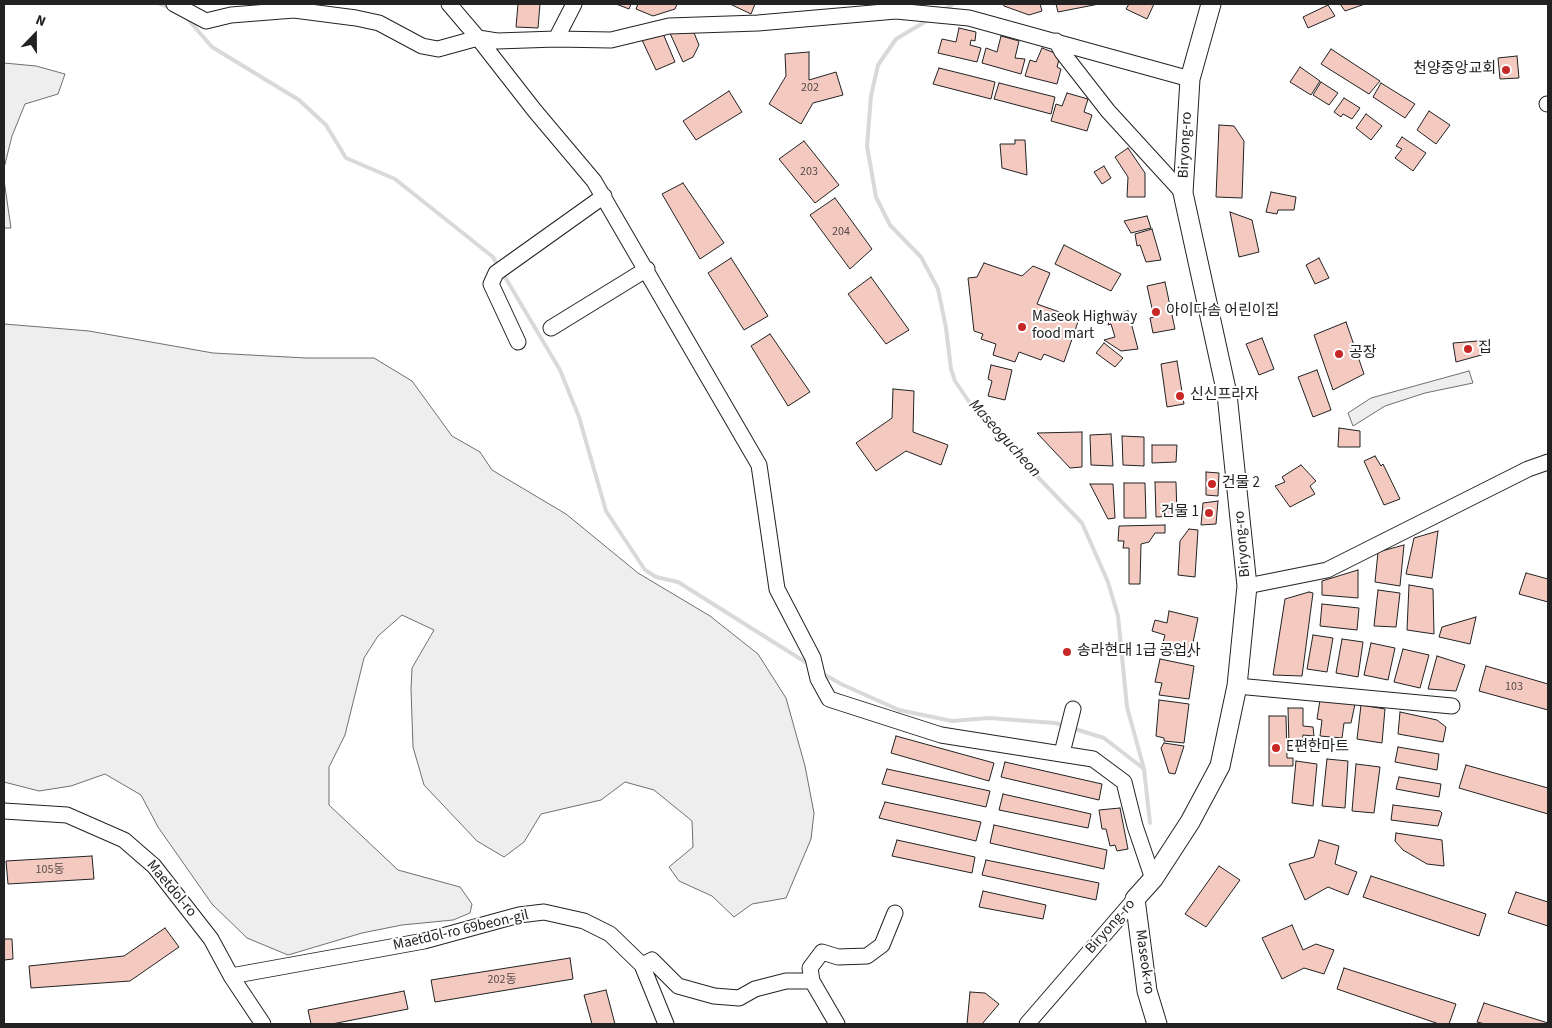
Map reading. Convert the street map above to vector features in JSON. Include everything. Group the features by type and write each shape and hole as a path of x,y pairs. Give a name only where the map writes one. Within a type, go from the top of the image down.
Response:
{"main road":[{"name":"Biryong-ro","path":"1135,899 1153,879 1190,822 1220,766 1237,686 1247,586 1227,394 1183,193 1190,79 1211,4"},
{"name":"Maseok-ro","path":"1135,899 1147,991 1157,1024"}],"street":[{"path":"174,4 206,21 231,14 294,10 356,18 379,22 422,46 438,49 478,38 497,42 556,39 611,40 669,26 758,23 896,10 969,18 1190,79"},
{"path":"449,4 478,38 535,112 594,180 759,465 777,589 814,658 818,678 829,699 941,736 1093,759 1124,782 1134,826 1153,879"},
{"path":"556,39 574,4"},
{"path":"1056,41 1062,52 1108,111 1183,193"},
{"path":"518,342 491,284 496,273 604,196"},
{"path":"551,328 647,269"},
{"path":"1247,586 1327,570 1528,469 1548,462"},
{"path":"1237,686 1452,706"},
{"path":"1062,753 1072,714"},
{"name":"Maetdol-ro","path":"4,811 67,815 124,840 154,866 211,939 231,976 263,1024"},
{"name":"Biryong-ro","path":"1027,1024 1135,899"},
{"name":"Maetdol-ro 69beon-gil","path":"231,976 424,941 519,915 544,912 584,920 610,934 642,965 666,1024"},
{"path":"837,1024 812,981 810,968 816,957 822,952 838,958 867,956 882,944 896,913"},
{"path":"642,965 652,960 678,986 714,996 739,998 755,989 786,981 812,981"}],"shaded area":[{"path":"4,63 36,66 65,74 58,94 25,104 12,136 4,168"},
{"path":"4,180 11,228 4,228"},
{"path":"4,324 89,331 213,353 306,358 374,358 412,381 452,436 480,452 492,470 566,514 638,573 710,616 758,654 786,698 805,766 814,813 811,839 786,898 752,904 734,917 712,896 679,881 669,867 693,847 692,821 654,790 625,782 601,800 541,814 524,842 504,857 477,841 424,785 413,747 412,668 434,630 402,615 378,636 364,658 345,735 329,767 329,805 398,870 460,887 472,904 470,913 453,920 402,925 362,933 288,955 247,938 212,904 158,827 141,795 105,774 71,786 39,791 4,782"},
{"path":"1469,371 1473,383 1425,393 1385,406 1353,426 1348,413 1371,398"}],"building":[{"path":"518,4 540,4 538,28 516,27"},
{"path":"616,4 631,4 629,9"},
{"path":"638,4 677,4 675,9 653,16 636,9"},
{"path":"730,4 755,4 751,14"},
{"path":"1003,4 1040,4 1042,11 1029,15"},
{"path":"1056,4 1099,4 1058,12"},
{"path":"1129,4 1154,4 1147,19 1126,9"},
{"path":"1340,4 1365,4 1345,11"},
{"path":"1328,5 1335,16 1308,28 1303,17"},
{"path":"692,28 699,45 693,57 683,62 669,31"},
{"path":"959,28 976,32 975,41 971,40 970,45 981,48 977,62 938,53 942,39 956,42"},
{"path":"662,31 675,62 656,70 642,40"},
{"path":"1001,36 1019,41 1015,58 1025,59 1021,74 982,63 986,48 997,52"},
{"path":"1042,48 1060,55 1057,67 1061,69 1057,84 1025,76 1030,60 1036,62"},
{"path":"1331,49 1380,81 1369,94 1321,64"},
{"path":"809,52 809,80 836,72 843,95 813,103 801,124 769,104 786,76 785,54"},
{"path":"1517,56 1519,78 1500,79 1498,58"},
{"path":"1300,67 1320,81 1311,95 1290,82"},
{"path":"939,68 995,82 991,99 933,84"},
{"path":"1321,82 1338,93 1329,105 1313,95"},
{"path":"999,83 1055,97 1051,114 994,99"},
{"path":"1381,83 1415,104 1405,118 1373,97"},
{"path":"729,91 742,112 696,140 683,121"},
{"path":"1067,93 1088,99 1084,112 1092,115 1087,131 1051,121 1056,104 1062,106"},
{"path":"1344,98 1360,108 1352,119 1343,114 1341,117 1334,112"},
{"path":"1429,111 1450,125 1436,144 1417,130"},
{"path":"1366,114 1382,126 1371,140 1356,128"},
{"path":"1219,125 1234,126 1244,141 1242,198 1216,197"},
{"path":"1402,137 1426,153 1413,171 1395,158 1402,149 1396,146"},
{"path":"1015,140 1025,140 1027,175 1002,168 1000,144 1015,144"},
{"path":"804,141 839,185 815,203 779,159"},
{"path":"1128,148 1145,173 1145,197 1127,197 1128,177 1115,157"},
{"path":"1104,166 1111,178 1102,184 1094,172"},
{"path":"683,183 724,243 700,259 662,194"},
{"path":"1271,192 1296,197 1294,210 1278,210 1277,214 1266,212"},
{"path":"835,198 872,249 850,269 810,215"},
{"path":"1230,212 1252,220 1259,252 1239,257"},
{"path":"1147,216 1151,228 1131,233 1124,221"},
{"path":"1152,229 1161,260 1146,262 1140,245 1137,246 1135,234"},
{"path":"1064,245 1121,274 1111,291 1055,264"},
{"path":"731,258 768,316 744,330 708,273"},
{"path":"1319,258 1329,278 1315,284 1306,265"},
{"path":"984,263 1022,276 1033,266 1050,273 1037,304 1079,319 1064,362 1044,354 1041,360 1019,352 1015,362 993,355 996,344 981,339 983,334 974,331 968,278 977,277"},
{"path":"871,277 909,330 886,344 848,294"},
{"path":"1165,282 1175,329 1153,333 1150,318 1154,317 1147,286"},
{"path":"1128,311 1138,349 1121,351 1104,340 1115,337 1111,324 1108,325 1111,314"},
{"name":"공장","path":"1346,322 1364,374 1333,390 1314,335"},
{"path":"770,334 810,392 788,406 751,346"},
{"path":"1262,338 1274,369 1259,375 1246,344"},
{"name":"집","path":"1478,341 1485,354 1456,362 1453,343"},
{"path":"1104,343 1123,358 1115,367 1096,353"},
{"path":"1177,361 1184,404 1167,407 1161,364"},
{"path":"991,365 1012,370 1005,400 988,396 992,381 988,379"},
{"path":"1317,370 1331,410 1313,417 1298,377"},
{"path":"893,389 914,391 913,432 948,445 941,465 906,451 876,471 856,443 892,418"},
{"path":"1339,428 1360,431 1360,447 1338,447"},
{"path":"1082,432 1082,467 1070,468 1037,433"},
{"path":"1111,434 1113,466 1091,465 1090,435"},
{"path":"1122,436 1144,437 1144,466 1123,465"},
{"path":"1152,445 1177,445 1176,462 1152,463"},
{"path":"1375,456 1381,466 1383,464 1400,499 1384,505 1364,461"},
{"path":"1301,465 1316,481 1310,486 1315,494 1290,507 1275,486 1285,482 1282,477"},
{"name":"건물 2","path":"1206,472 1219,473 1218,496 1206,495"},
{"path":"1155,482 1176,482 1177,516 1156,517"},
{"path":"1124,483 1145,483 1146,518 1124,518"},
{"path":"1090,484 1113,484 1115,518 1108,519"},
{"name":"건물 1","path":"1218,501 1216,524 1201,525 1203,503"},
{"path":"1165,525 1165,533 1155,533 1149,542 1141,544 1140,584 1129,584 1129,548 1123,548 1124,541 1118,541 1119,526"},
{"path":"1189,529 1198,530 1195,577 1178,575 1180,541"},
{"path":"1438,531 1432,578 1406,574 1414,538"},
{"path":"1404,545 1400,586 1375,582 1378,552"},
{"path":"1358,570 1358,598 1322,595 1322,581"},
{"path":"1526,573 1548,579 1548,602 1519,594"},
{"path":"1409,585 1433,589 1434,634 1407,630"},
{"path":"1378,590 1400,593 1396,627 1374,626"},
{"path":"1309,592 1313,593 1302,676 1273,675 1285,599"},
{"path":"1322,604 1359,608 1357,630 1320,626"},
{"path":"1169,611 1198,618 1190,657 1161,650 1165,635 1152,631 1155,620 1167,623"},
{"path":"1476,617 1470,644 1439,637 1442,627"},
{"path":"1313,635 1333,638 1327,672 1307,669"},
{"path":"1342,639 1363,642 1358,677 1336,673"},
{"path":"1371,643 1395,648 1388,680 1364,675"},
{"path":"1403,649 1429,655 1420,688 1394,682"},
{"path":"1437,656 1465,665 1456,691 1428,689"},
{"path":"1160,659 1194,666 1189,699 1159,695 1162,683 1155,682"},
{"path":"1486,666 1548,684 1548,710 1479,691"},
{"path":"1159,700 1189,704 1184,743 1164,741 1164,738 1156,736"},
{"path":"1320,700 1355,704 1351,723 1344,723 1342,738 1320,736 1322,720 1317,719"},
{"path":"1361,705 1385,709 1382,743 1357,739"},
{"path":"1288,708 1303,708 1303,726 1313,727 1314,736 1303,735 1302,746 1289,746"},
{"path":"1400,712 1437,720 1446,727 1443,742 1398,734"},
{"path":"1269,716 1286,716 1287,758 1293,758 1293,766 1269,766"},
{"path":"896,736 994,763 989,781 891,753"},
{"path":"1164,743 1184,746 1175,774 1169,773 1161,748"},
{"path":"1398,747 1439,754 1437,770 1395,762"},
{"path":"1327,759 1348,761 1345,808 1322,806"},
{"path":"1296,761 1317,764 1313,806 1292,803"},
{"path":"1005,762 1102,784 1099,800 1001,777"},
{"path":"1356,764 1380,767 1374,813 1352,811"},
{"path":"1466,765 1548,788 1548,814 1459,788"},
{"path":"887,769 990,791 986,807 882,784"},
{"path":"1399,777 1441,784 1439,797 1396,789"},
{"path":"1003,794 1091,814 1088,828 999,810"},
{"path":"885,802 981,822 976,841 879,818"},
{"path":"1393,805 1440,811 1442,813 1438,826 1391,820"},
{"path":"1120,808 1128,849 1117,851 1115,845 1110,846 1106,829 1102,829 1099,810"},
{"path":"994,825 1107,850 1104,869 990,843"},
{"path":"1396,833 1442,840 1444,866 1427,864 1403,850 1395,841"},
{"path":"897,840 975,857 972,873 892,856"},
{"path":"1319,840 1339,846 1335,864 1357,872 1348,895 1328,887 1305,900 1289,864 1314,857"},
{"path":"92,856 94,879 8,884 6,861"},
{"path":"986,860 1099,883 1096,900 982,875"},
{"path":"1219,866 1240,880 1206,927 1185,914"},
{"path":"1371,876 1486,914 1479,936 1363,897"},
{"path":"983,891 1046,905 1043,919 979,907"},
{"path":"1516,892 1548,902 1548,926 1508,913"},
{"path":"1292,925 1303,950 1316,944 1334,950 1324,974 1304,968 1282,979 1262,938"},
{"path":"165,928 179,947 130,981 31,988 29,966 124,956"},
{"path":"4,939 12,939 13,959 4,960"},
{"path":"570,958 573,979 435,1002 431,980"},
{"path":"1344,968 1456,1004 1449,1024 1439,1024 1337,989"},
{"path":"606,990 615,1024 592,1024 584,995"},
{"path":"404,991 408,1009 332,1024 311,1024 308,1010"},
{"path":"970,992 985,993 999,1004 982,1024 967,1024"},
{"path":"1484,1003 1548,1024 1485,1024 1477,1022"}],"waterway":[{"path":"160,4 172,8"},
{"name":"Maseogucheon","path":"942,11 953,4"},
{"path":"186,17 212,47 299,100 326,125 346,158 395,179 493,257 498,266"},
{"name":"Maseogucheon","path":"928,20 896,39 878,65 871,96 867,146 876,197 890,225 921,257 938,289 946,328 951,369 955,381 978,415 1082,523 1108,582 1118,616 1127,707 1144,769 1150,823"},
{"path":"502,272 560,370 579,417 606,511 645,570 656,577 678,582 810,665"},
{"path":"820,672 841,684 899,710 952,721 989,718 1055,723 1065,726"},
{"path":"1072,728 1104,738 1144,769"}],"place":[{"name":"천양중앙교회","path":"1506,70"},
{"name":"아이다솜 어린이집","path":"1156,312"},
{"name":"Maseok Highway food mart","path":"1022,327"},
{"name":"집","path":"1468,349"},
{"name":"공장","path":"1339,354"},
{"name":"신신프라자","path":"1180,396"},
{"name":"건물 2","path":"1212,484"},
{"name":"건물 1","path":"1209,513"},
{"name":"송라현대 1급 공업사","path":"1067,652"},
{"name":"E편한마트","path":"1276,748"}]}
